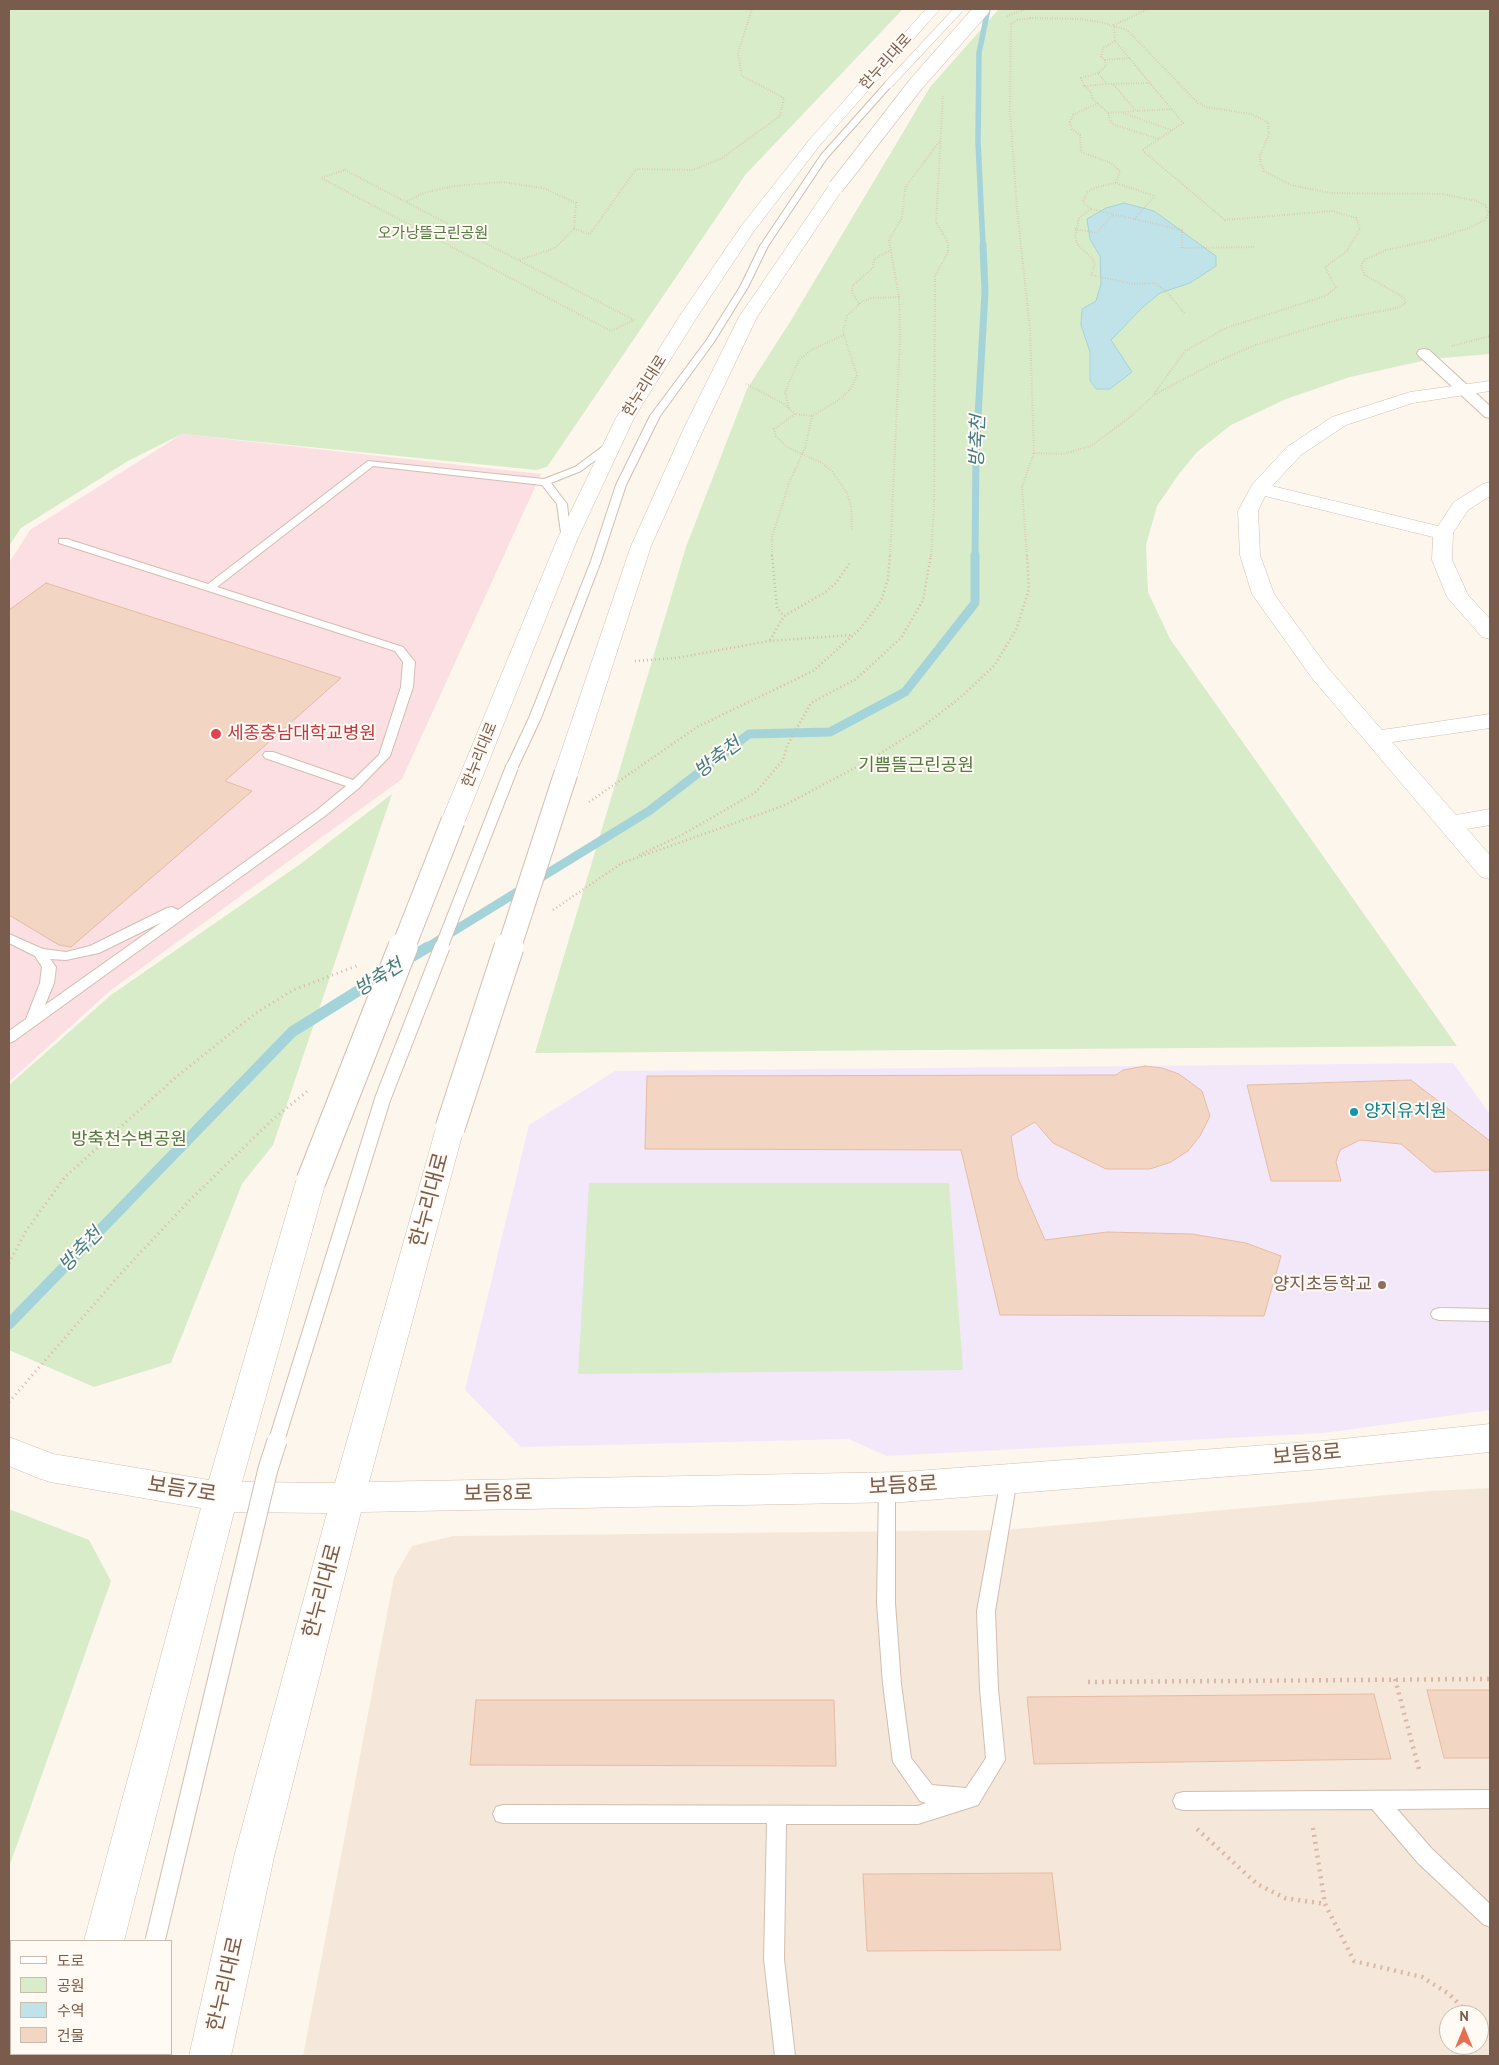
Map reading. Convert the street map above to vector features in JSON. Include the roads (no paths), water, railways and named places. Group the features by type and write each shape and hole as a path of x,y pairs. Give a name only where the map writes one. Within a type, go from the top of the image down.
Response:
{"street":[{"name":"한누리대로","path":"221,1497 311,1181 453,821 567,540 625,418 688,317 748,228 815,142 933,9"},
{"name":"한누리대로","path":"210,2056 331,1497 641,546 695,426 748,317 836,187 916,84 982,9"},
{"path":"1424,353 1490,414"},
{"path":"1490,386 1410,398 1339,422 1294,451 1259,489 1248,511 1250,555 1263,594 1320,674 1490,871"},
{"path":"1490,488 1461,506 1443,533 1442,560 1458,597 1490,632"},
{"path":"1259,489 1443,533"},
{"path":"1375,738 1490,721"},
{"path":"1450,824 1490,818"},
{"name":"보듬8로","path":"331,1497 887,1487 1322,1454 1490,1438"},
{"name":"보듬7로","path":"9,1451 50,1468 221,1497 331,1497"},
{"path":"104,1940 221,1497"}],"lane":[{"path":"155,1940 271,1460 384,1098 512,767 535,718 585,588 621,485 655,416 710,342 744,287 764,246 824,157 959,9"},
{"path":"209,588 371,463 545,482 578,469 614,442"},
{"path":"545,482 562,504 567,540"},
{"path":"9,1038 204,895 321,813 355,785 384,756 407,687 409,662 399,649 63,540"},
{"path":"269,755 355,785"},
{"path":"9,938 40,953 66,956 94,950 204,895"},
{"path":"33,1020 47,983 49,967 40,953"},
{"path":"1440,1314 1490,1314"},
{"path":"504,1814 918,1815 971,1798 996,1760 989,1690 986,1611 1009,1479"},
{"path":"887,1487 886,1603 892,1684 902,1762 927,1794 971,1798"},
{"path":"1376,1799 1425,1856 1490,1917"},
{"path":"1183,1801 1490,1799"},
{"path":"777,1814 774,1959 785,2056"}],"water":[{"path":"1124,203 1154,211 1216,256 1216,266 1190,283 1160,293 1143,307 1111,340 1132,372 1110,389 1096,389 1090,380 1090,352 1081,325 1082,309 1096,301 1101,284 1100,256 1090,239 1087,219 1106,208"}],"waterway":[{"name":"방축천","path":"983,246 978,142 979,53 988,9"},
{"name":"방축천","path":"975,557 976,452 985,292 983,245"},
{"name":"방축천","path":"426,948 649,811 749,734 830,732 905,692 975,603 975,557"},
{"name":"방축천","path":"406,960 428,947"},
{"name":"방축천","path":"9,1324 292,1032 385,974"}],"place":[{"name":"세종충남대학교병원","path":"216,734"},
{"name":"양지유치원","path":"1354,1112"},
{"name":"양지초등학교","path":"1382,1285"}],"park label":[{"name":"오가낭뜰근린공원","path":"433,234"},
{"name":"기쁨뜰근린공원","path":"916,766"},
{"name":"방축천수변공원","path":"129,1140"}]}
